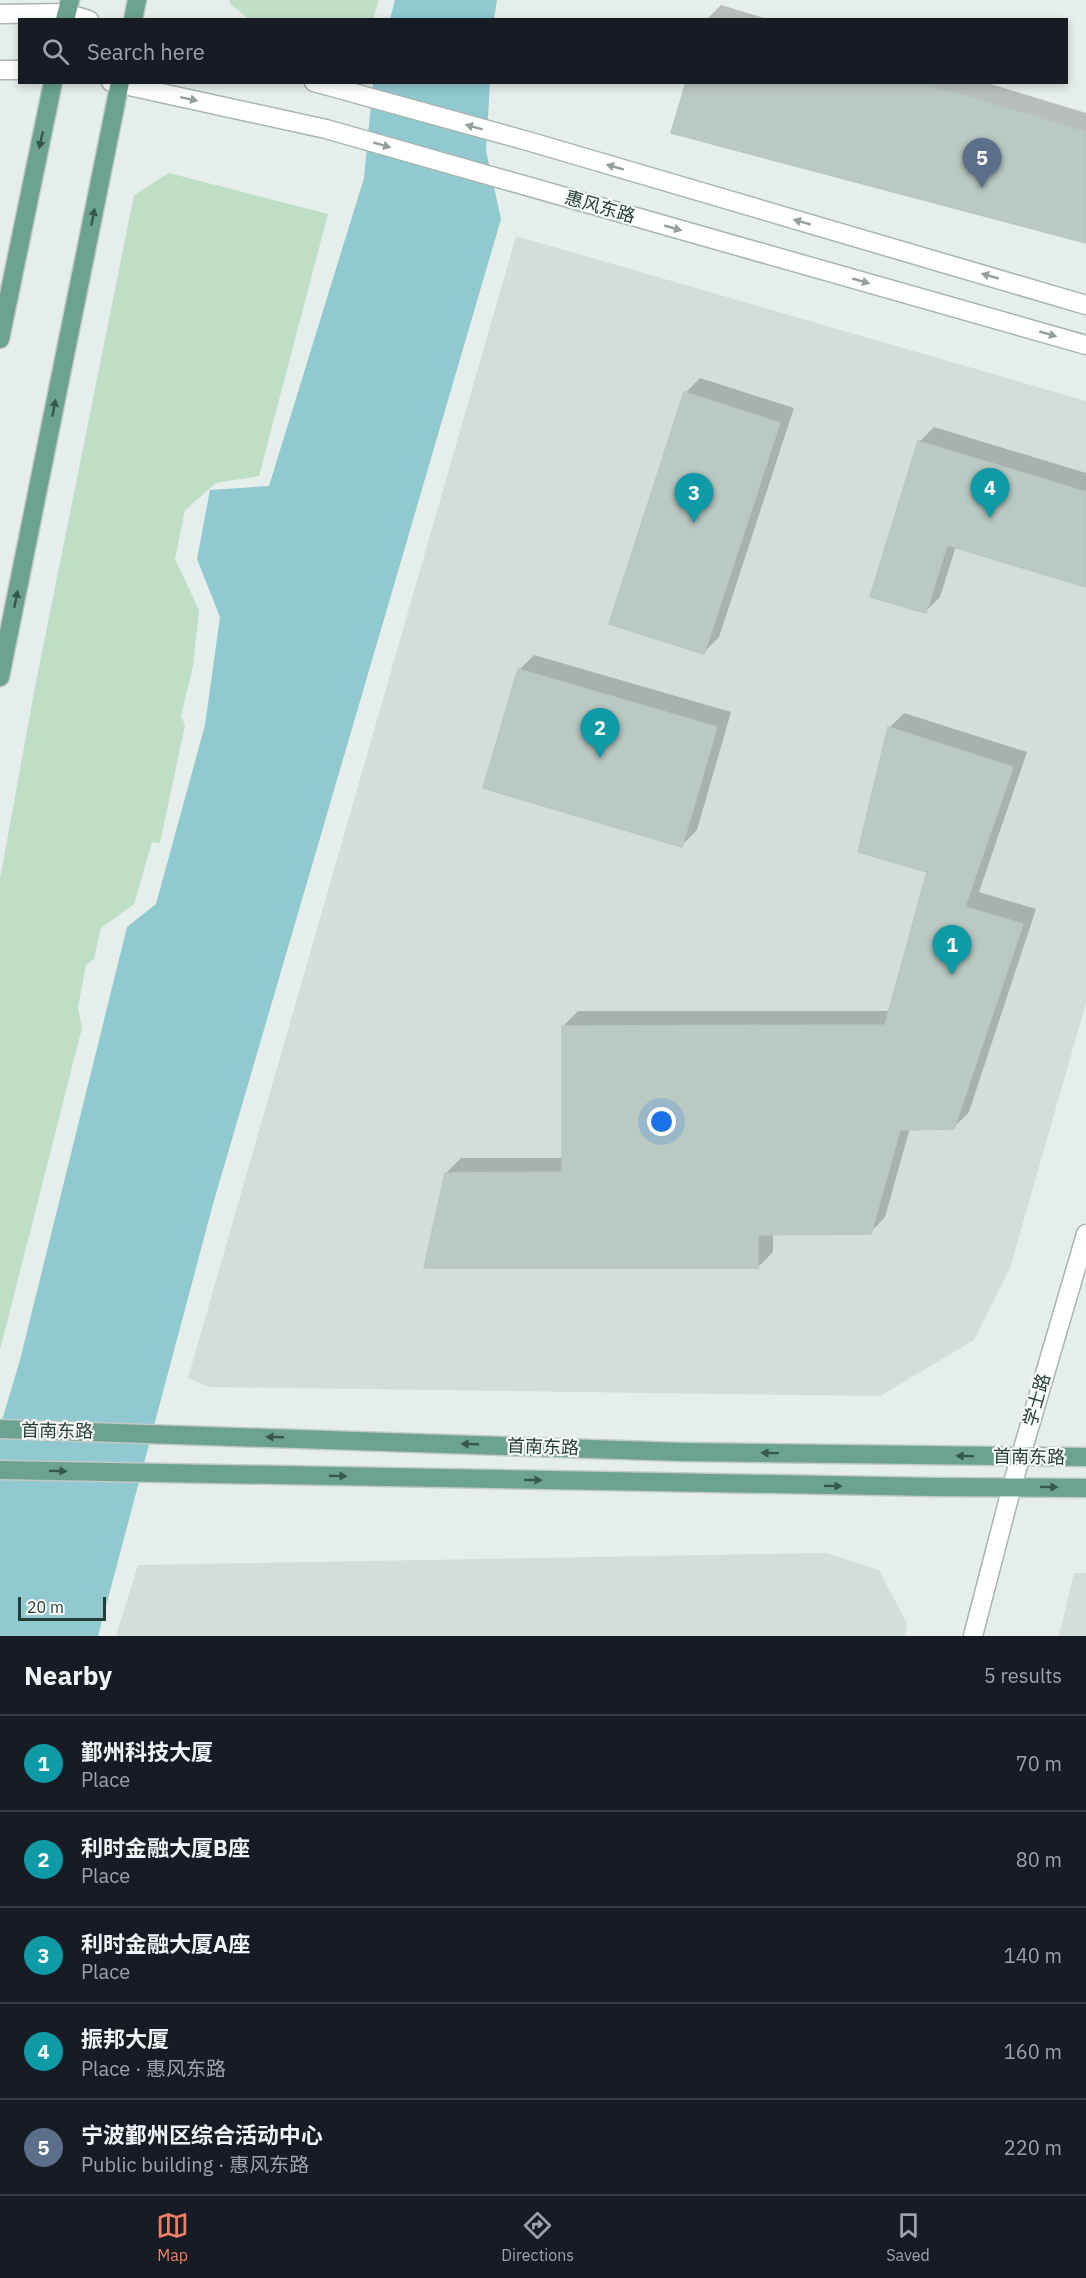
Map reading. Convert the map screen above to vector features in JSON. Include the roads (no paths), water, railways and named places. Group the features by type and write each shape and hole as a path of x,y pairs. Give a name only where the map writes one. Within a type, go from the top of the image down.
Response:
{"main road":[{"path":"134,18 137,0"},
{"path":"0,339 53,84"},
{"path":"0,677 117,84"},
{"name":"首南东路","path":"0,1430 166,1433 681,1452 1086,1458"},
{"name":"首南东路","path":"0,1470 1086,1488"}],"street":[{"path":"0,14 67,11 84,18"},
{"path":"0,70 18,70"},
{"name":"惠风东路","path":"122,84 326,129 1086,345"},
{"path":"320,84 531,142 1086,304"},
{"name":"学士路","path":"973,1636 1012,1486 1086,1234"}],"water":[{"path":"395,0 497,0 494,18 390,18"},
{"path":"373,84 490,84 486,151 501,219 213,1204 98,1636 0,1636 0,1427 20,1360 127,927 156,904 205,725 220,617 197,559 210,490 269,486 364,178"}],"place":[{"name":"宁波鄞州区综合活动中心","path":"982,188"},
{"name":"振邦大厦","path":"990,518"},
{"name":"利时金融大厦A座","path":"694,523"},
{"name":"利时金融大厦B座","path":"600,758"},
{"name":"鄞州科技大厦","path":"952,975"}]}
